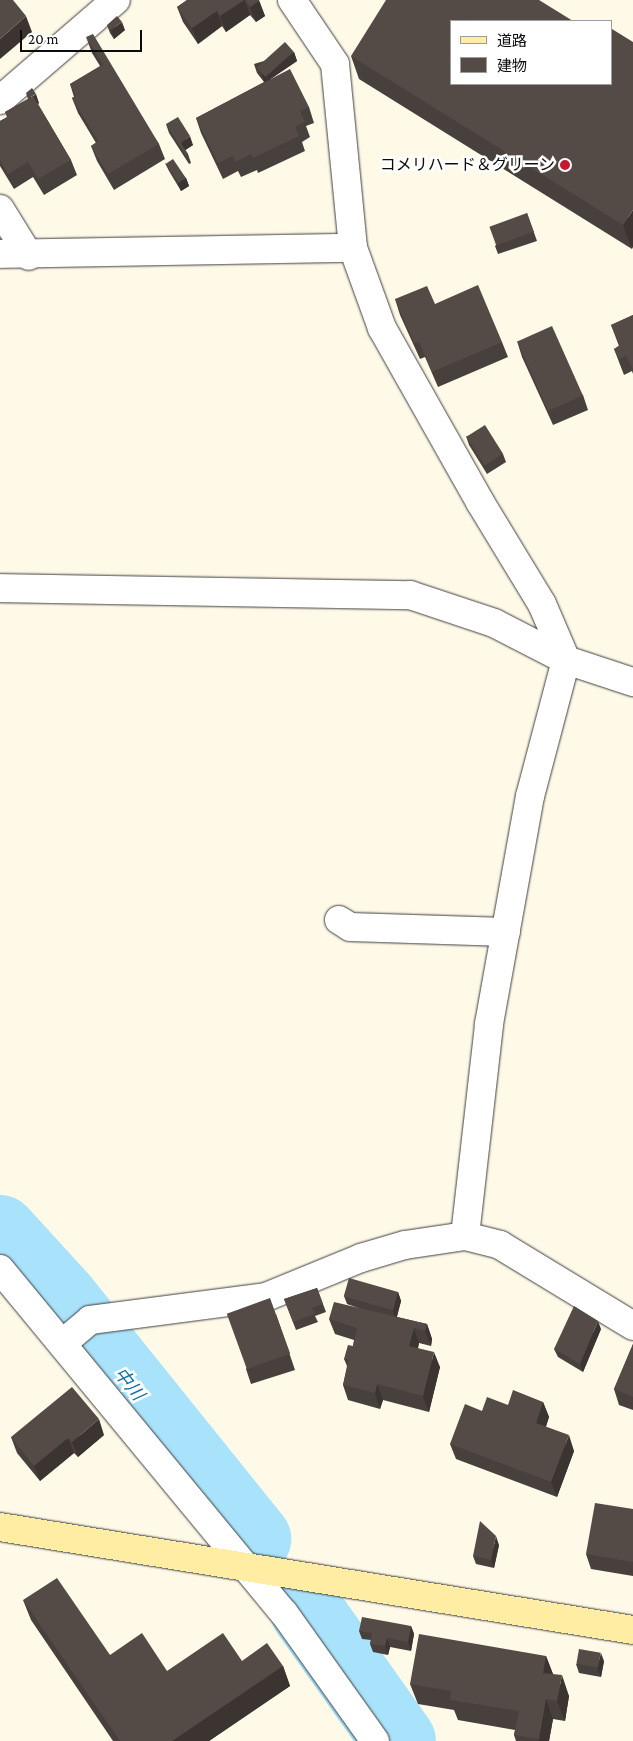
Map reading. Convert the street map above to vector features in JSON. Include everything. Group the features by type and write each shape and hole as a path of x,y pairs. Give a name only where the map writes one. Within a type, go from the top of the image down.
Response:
{"street":[{"path":"0,100 116,0"},
{"path":"292,0 335,64 353,248 382,328 480,502 542,604 566,660 530,796 489,1025 465,1236"},
{"path":"0,210 29,256"},
{"path":"0,254 29,256 353,248"},
{"path":"0,588 410,595 494,623 566,660 633,682"},
{"path":"339,920 350,928 506,932"},
{"path":"76,1332 266,1297 361,1258 405,1244 465,1236 500,1245 633,1326"},
{"path":"0,1269 76,1332 375,1741"},
{"path":"0,1527 246,1564 633,1630"}],"building":[{"path":"0,0 13,0 26,16 0,39"},
{"path":"187,0 244,0 220,16 217,11 192,28 177,7"},
{"path":"245,0 258,0 259,1 250,7"},
{"name":"コメリハード＆グリーン","path":"386,0 539,0 571,20 450,20 450,85 613,85 613,30 633,42 633,210 623,225 351,56"},
{"path":"117,16 122,22 111,30 107,25"},
{"path":"93,34 159,144 108,174 91,146 98,141 72,98 76,96 70,84 103,65 86,37"},
{"path":"285,42 294,52 265,77 257,67"},
{"path":"290,69 309,107 300,111 305,122 295,127 299,136 253,158 251,154 235,162 233,156 218,163 196,118"},
{"path":"32,88 36,94 29,98 26,93"},
{"path":"33,96 71,160 38,179 28,162 8,174 0,160 0,121 8,117 5,112"},
{"path":"178,117 190,136 181,143 188,154 186,156 166,124"},
{"path":"173,159 186,178 178,183 166,164"},
{"path":"527,213 534,232 496,245 489,227"},
{"path":"478,285 502,342 432,372 419,342 414,343 395,299 427,286 435,304"},
{"path":"633,315 633,369 626,356 619,359 614,349 620,345 611,325"},
{"path":"552,326 583,395 548,411 517,341"},
{"path":"485,425 503,454 484,465 466,437"},
{"path":"349,1278 398,1292 393,1310 344,1296"},
{"path":"317,1288 323,1304 312,1308 315,1314 293,1322 284,1299"},
{"path":"270,1298 290,1353 247,1369 227,1314"},
{"path":"334,1302 427,1324 425,1331 414,1328 409,1346 434,1352 423,1396 377,1384 375,1393 343,1385 349,1360 344,1359 348,1345 353,1346 357,1328 329,1319"},
{"path":"574,1306 598,1321 580,1364 554,1349"},
{"path":"633,1344 633,1397 614,1389"},
{"path":"72,1387 99,1419 72,1442 68,1438 34,1466 11,1437"},
{"path":"513,1390 543,1402 536,1423 569,1435 551,1482 450,1444 465,1404 482,1411 487,1397 508,1405"},
{"path":"595,1503 633,1509 633,1562 586,1554"},
{"path":"480,1521 496,1536 491,1560 473,1556"},
{"path":"57,1578 110,1655 142,1633 167,1671 223,1633 242,1661 267,1643 283,1666 172,1741 120,1741 23,1600"},
{"path":"362,1617 411,1626 408,1642 387,1638 385,1646 370,1644 372,1633 359,1631"},
{"path":"419,1634 546,1656 543,1673 562,1675 557,1701 546,1699 539,1739 514,1735 519,1711 450,1700 451,1691 410,1684"},
{"path":"579,1649 601,1653 598,1668 576,1664"}],"waterway":[{"name":"中川","path":"0,1232 62,1300 254,1539"},
{"name":"中川","path":"307,1611 399,1741"}],"place":[{"name":"コメリハード＆グリーン","path":"565,165"}]}
